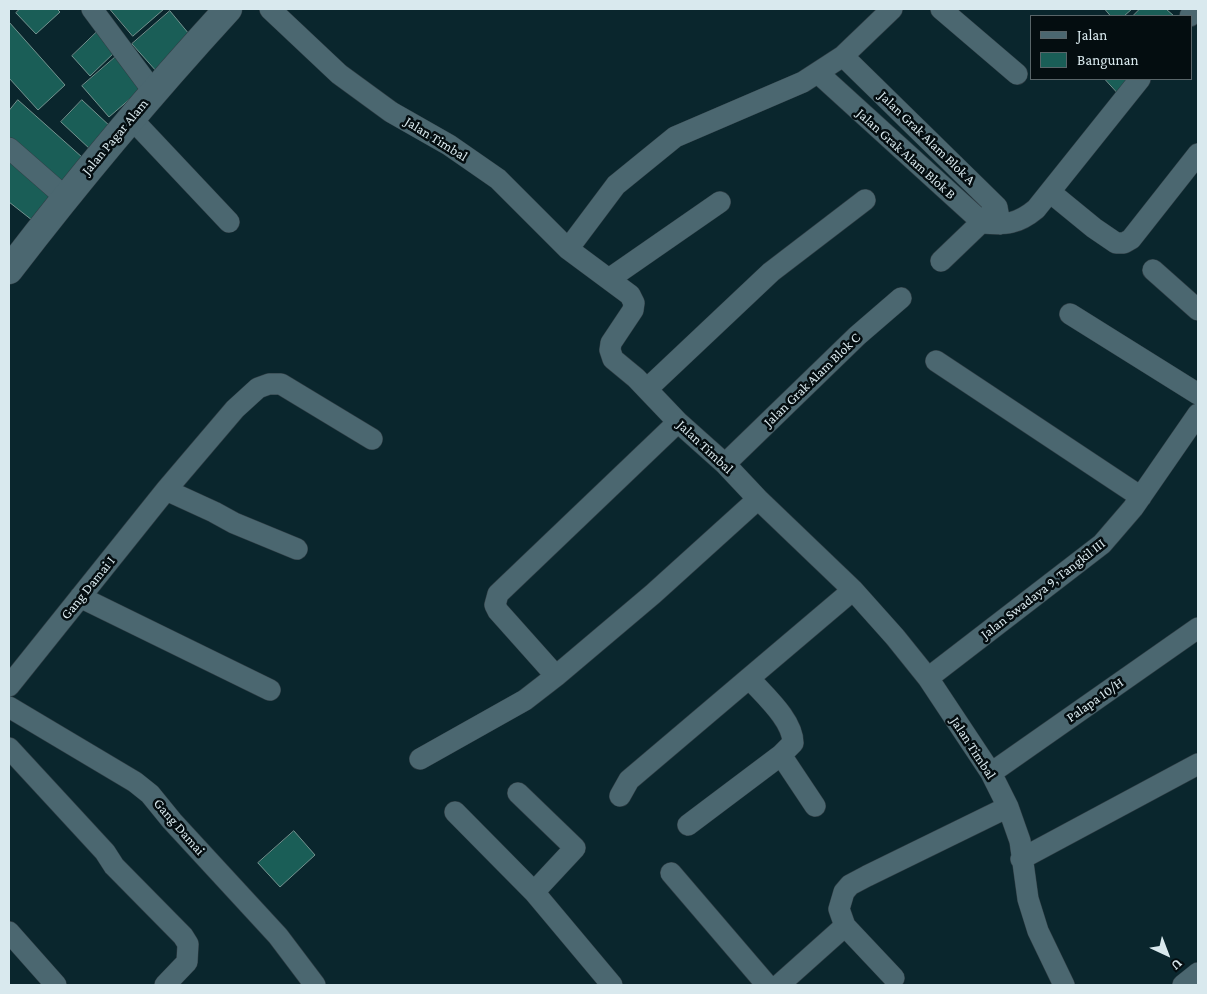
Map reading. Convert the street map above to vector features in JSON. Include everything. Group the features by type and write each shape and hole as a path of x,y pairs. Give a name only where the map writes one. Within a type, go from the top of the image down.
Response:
{"street":[{"path":"92,9 153,91"},
{"name":"Jalan Pagar Alam","path":"9,270 65,197 153,91 228,9"},
{"name":"Jalan Timbal","path":"270,9 339,74 391,112 449,146 498,179 568,249 630,295 634,303 634,310 611,343 612,359 636,378 678,422 725,464 758,499 853,590 928,678 991,773 1008,807 1020,842 1028,898 1038,931 1064,985"},
{"path":"568,249 616,185 675,137 804,82 844,56 892,9"},
{"path":"941,9 1016,74"},
{"name":"Jalan Grak Alam Blok A","path":"844,56 993,218"},
{"name":"Jalan Grak Alam Blok B","path":"818,73 993,218"},
{"path":"941,261 993,218 1015,222 1027,217 1036,209 1139,80"},
{"path":"131,118 229,222"},
{"path":"9,148 65,197"},
{"path":"1050,192 1094,228 1116,243 1124,243 1131,239 1198,154"},
{"path":"647,389 771,272 865,200"},
{"path":"609,279 720,202"},
{"path":"1153,270 1198,310"},
{"name":"Jalan Grak Alam Blok C","path":"725,464 857,336 901,298"},
{"path":"1070,314 1198,394"},
{"path":"936,360 1141,497"},
{"name":"Gang Damai I","path":"9,686 166,490 235,409 258,388 269,384 281,384 372,440"},
{"name":"Jalan Swadaya 9, Tangkil III","path":"928,678 1102,544 1141,497 1198,414"},
{"path":"556,676 498,611 496,606 498,594 678,422"},
{"path":"166,490 234,523 297,549"},
{"path":"420,759 525,700 653,594 758,499"},
{"path":"620,796 629,780 853,590"},
{"path":"80,597 270,690"},
{"name":"Palapa 10/H","path":"991,773 1198,628"},
{"path":"688,825 781,755 793,743 792,732 779,711 749,678"},
{"name":"Gang Damai","path":"9,707 136,782 150,794 172,821 278,936 315,985"},
{"path":"9,748 104,852 114,866 183,936 188,944 187,962 165,985"},
{"path":"781,755 814,806"},
{"path":"1022,860 1198,764"},
{"path":"518,793 575,848 534,892"},
{"path":"894,978 845,926 839,909 844,892 850,885 1008,807"},
{"path":"455,812 534,892 612,985"},
{"path":"671,873 767,985"},
{"path":"779,985 845,926"},
{"path":"9,932 56,985"},
{"path":"1183,985 1198,974"}],"building":[{"path":"20,9 57,9 60,12 36,34 16,13"},
{"path":"110,9 164,9 133,36"},
{"path":"1105,9 1132,9 1125,15 1110,15"},
{"path":"1140,9 1166,9 1173,15 1134,15"},
{"path":"170,11 194,40 157,72 132,44"},
{"path":"9,22 65,85 38,110 9,78"},
{"path":"98,31 116,51 90,76 72,56"},
{"path":"119,54 146,85 109,117 82,86"},
{"path":"1106,80 1129,80 1117,92"},
{"path":"18,100 83,158 61,183 9,138 9,111"},
{"path":"82,100 112,128 91,150 61,122"},
{"path":"9,156 59,195 37,224 9,202"},
{"path":"294,831 315,855 280,887 258,863"}]}
